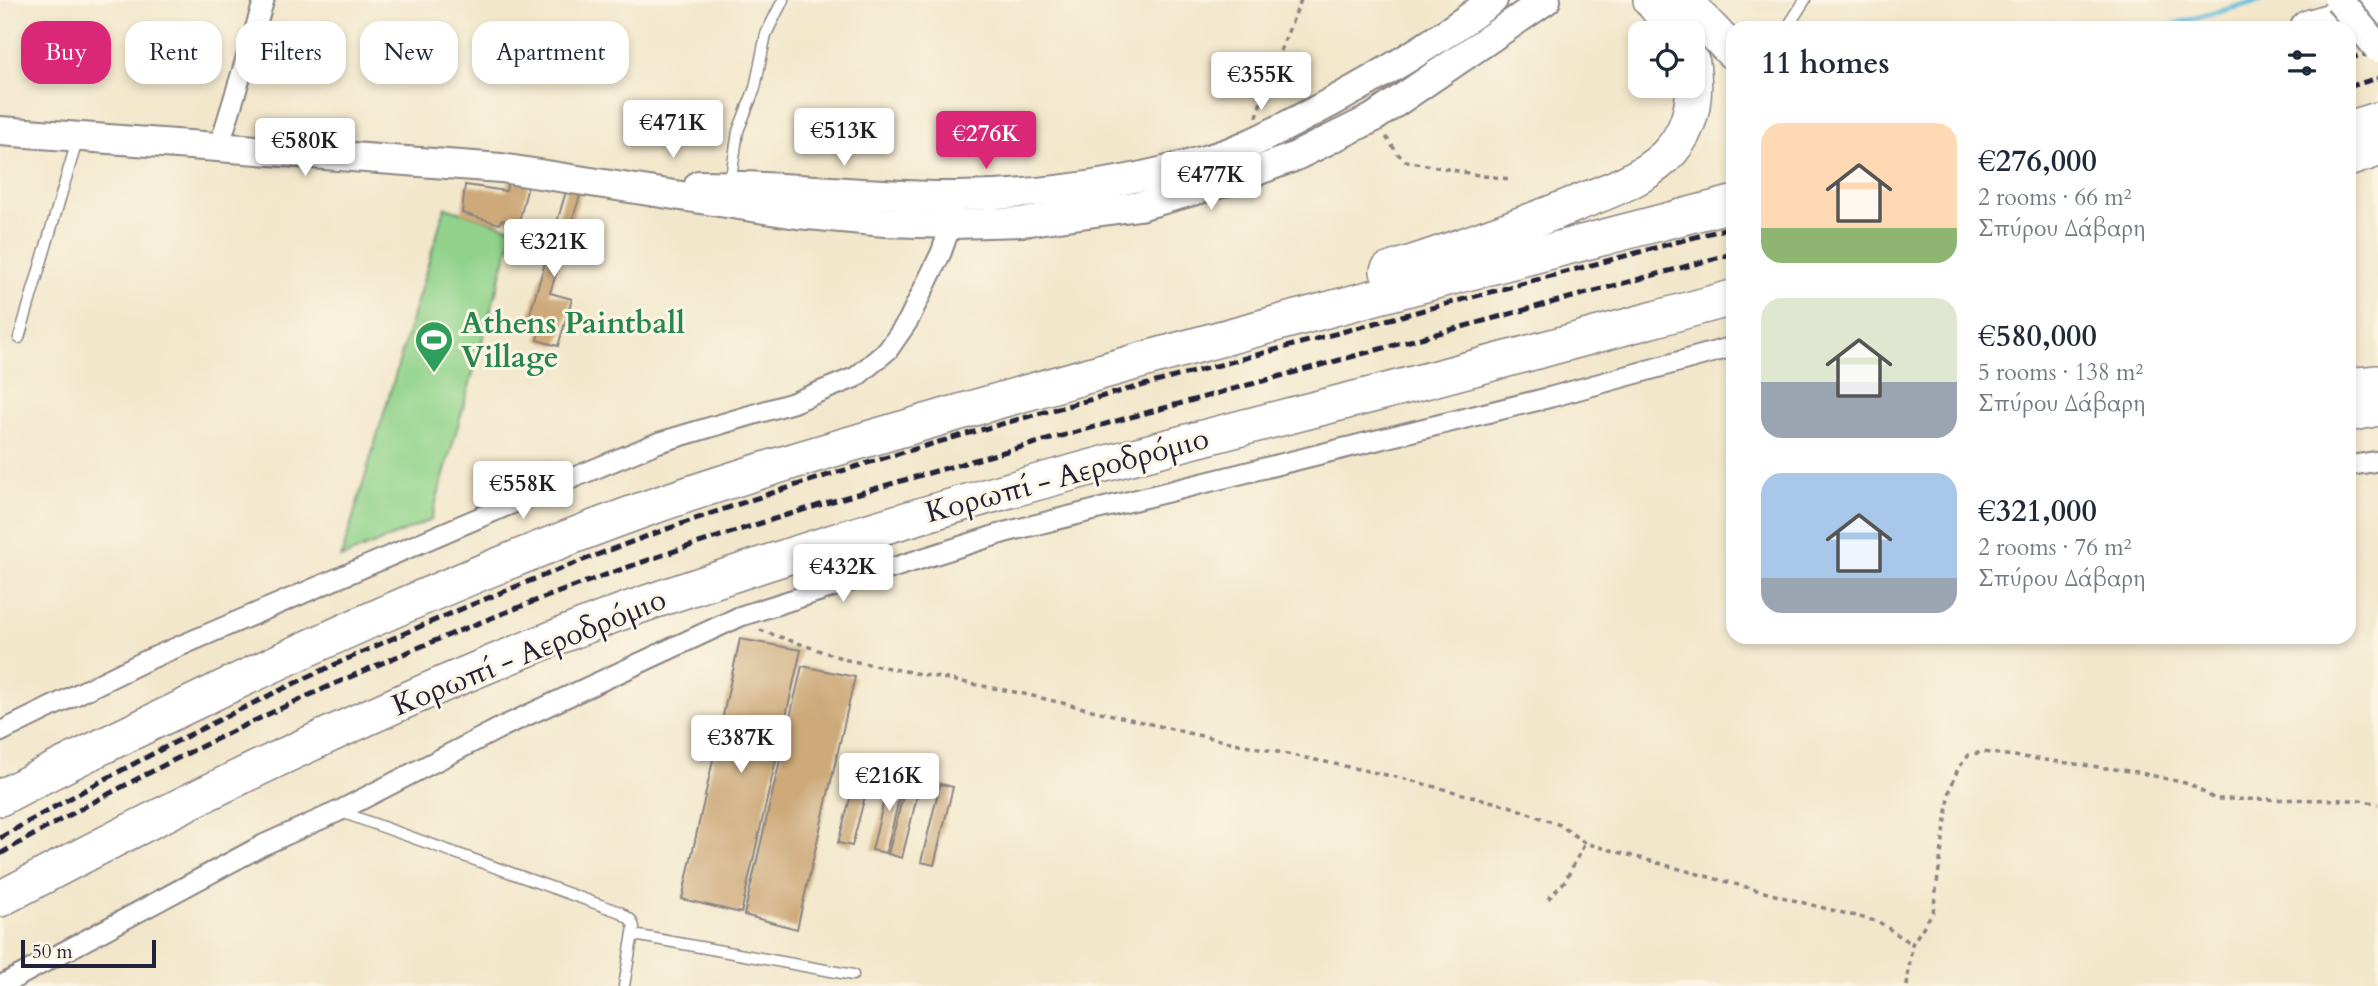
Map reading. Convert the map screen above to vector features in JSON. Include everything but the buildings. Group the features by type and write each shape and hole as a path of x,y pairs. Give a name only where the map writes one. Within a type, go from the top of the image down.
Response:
{"highway":[{"path":"1651,0 1713,38"},
{"path":"1683,0 1713,38"},
{"path":"2331,21 2378,7"},
{"path":"2356,33 2378,26"},
{"path":"1263,326 1327,293 1500,233 1619,186 1646,171 1665,156 1682,135 1692,112 1694,98"},
{"path":"2356,127 2378,121"},
{"path":"2356,156 2378,149"},
{"path":"0,798 163,716 338,634 574,535 654,506 842,446 1263,326 1726,206"},
{"name":"Κορωπί - Αεροδρόμιο","path":"0,899 144,824 376,713 606,618 862,532 1006,490 1726,300"},
{"path":"1443,376 1726,316"},
{"path":"2356,385 2378,383"},
{"path":"2356,412 2378,408"}],"street":[{"path":"219,147 264,0"},
{"path":"729,196 1017,194 1091,187 1210,159 1262,139 1348,94 1461,24 1493,0"},
{"path":"0,131 501,168 729,196 860,220 953,224 1023,222 1080,216 1163,200 1235,179 1294,157 1373,118 1546,0"},
{"path":"2339,0 2378,48"},
{"path":"0,732 145,661 657,443 792,403 856,377 888,350 908,321 942,253 953,224 958,196"},
{"path":"0,986 263,845 339,811 502,727 741,617 1006,532 1551,397 1726,349"},
{"path":"2356,465 2378,461"}],"lane":[{"path":"729,196 738,131 755,88 766,34 783,0"},
{"path":"1792,21 1805,0"},
{"path":"19,338 78,137"},
{"path":"339,811 620,912 631,920 634,935 624,986"},
{"path":"634,935 853,975"}],"path":[{"path":"1262,139 1257,127 1257,114 1301,0"},
{"path":"1373,118 1398,154 1406,160 1511,179"},
{"path":"741,617 758,629 847,660 1020,693 1197,735 1401,778 1509,806 1560,825 1585,843 1879,922 1912,944"},
{"path":"1907,986 1912,944 1933,912 1950,790 1958,768 1969,755 1983,752 2137,772 2189,784 2215,799 2360,800 2378,804"},
{"path":"1548,899 1565,881 1585,843"}],"green space":[{"name":"Athens Paintball Village","path":"445,207 514,229 431,520 341,558"}],"waterway":[{"path":"2185,21 2261,0"}],"railway":[{"path":"2356,57 2378,50"},
{"path":"2356,85 2378,78"},
{"path":"0,838 169,746 342,662 518,586 698,518 893,455 1726,229"},
{"path":"0,854 140,778 283,707 504,613 649,560 935,471 1726,256"}],"place":[{"name":"Athens Paintball Village","path":"434,374"}]}
